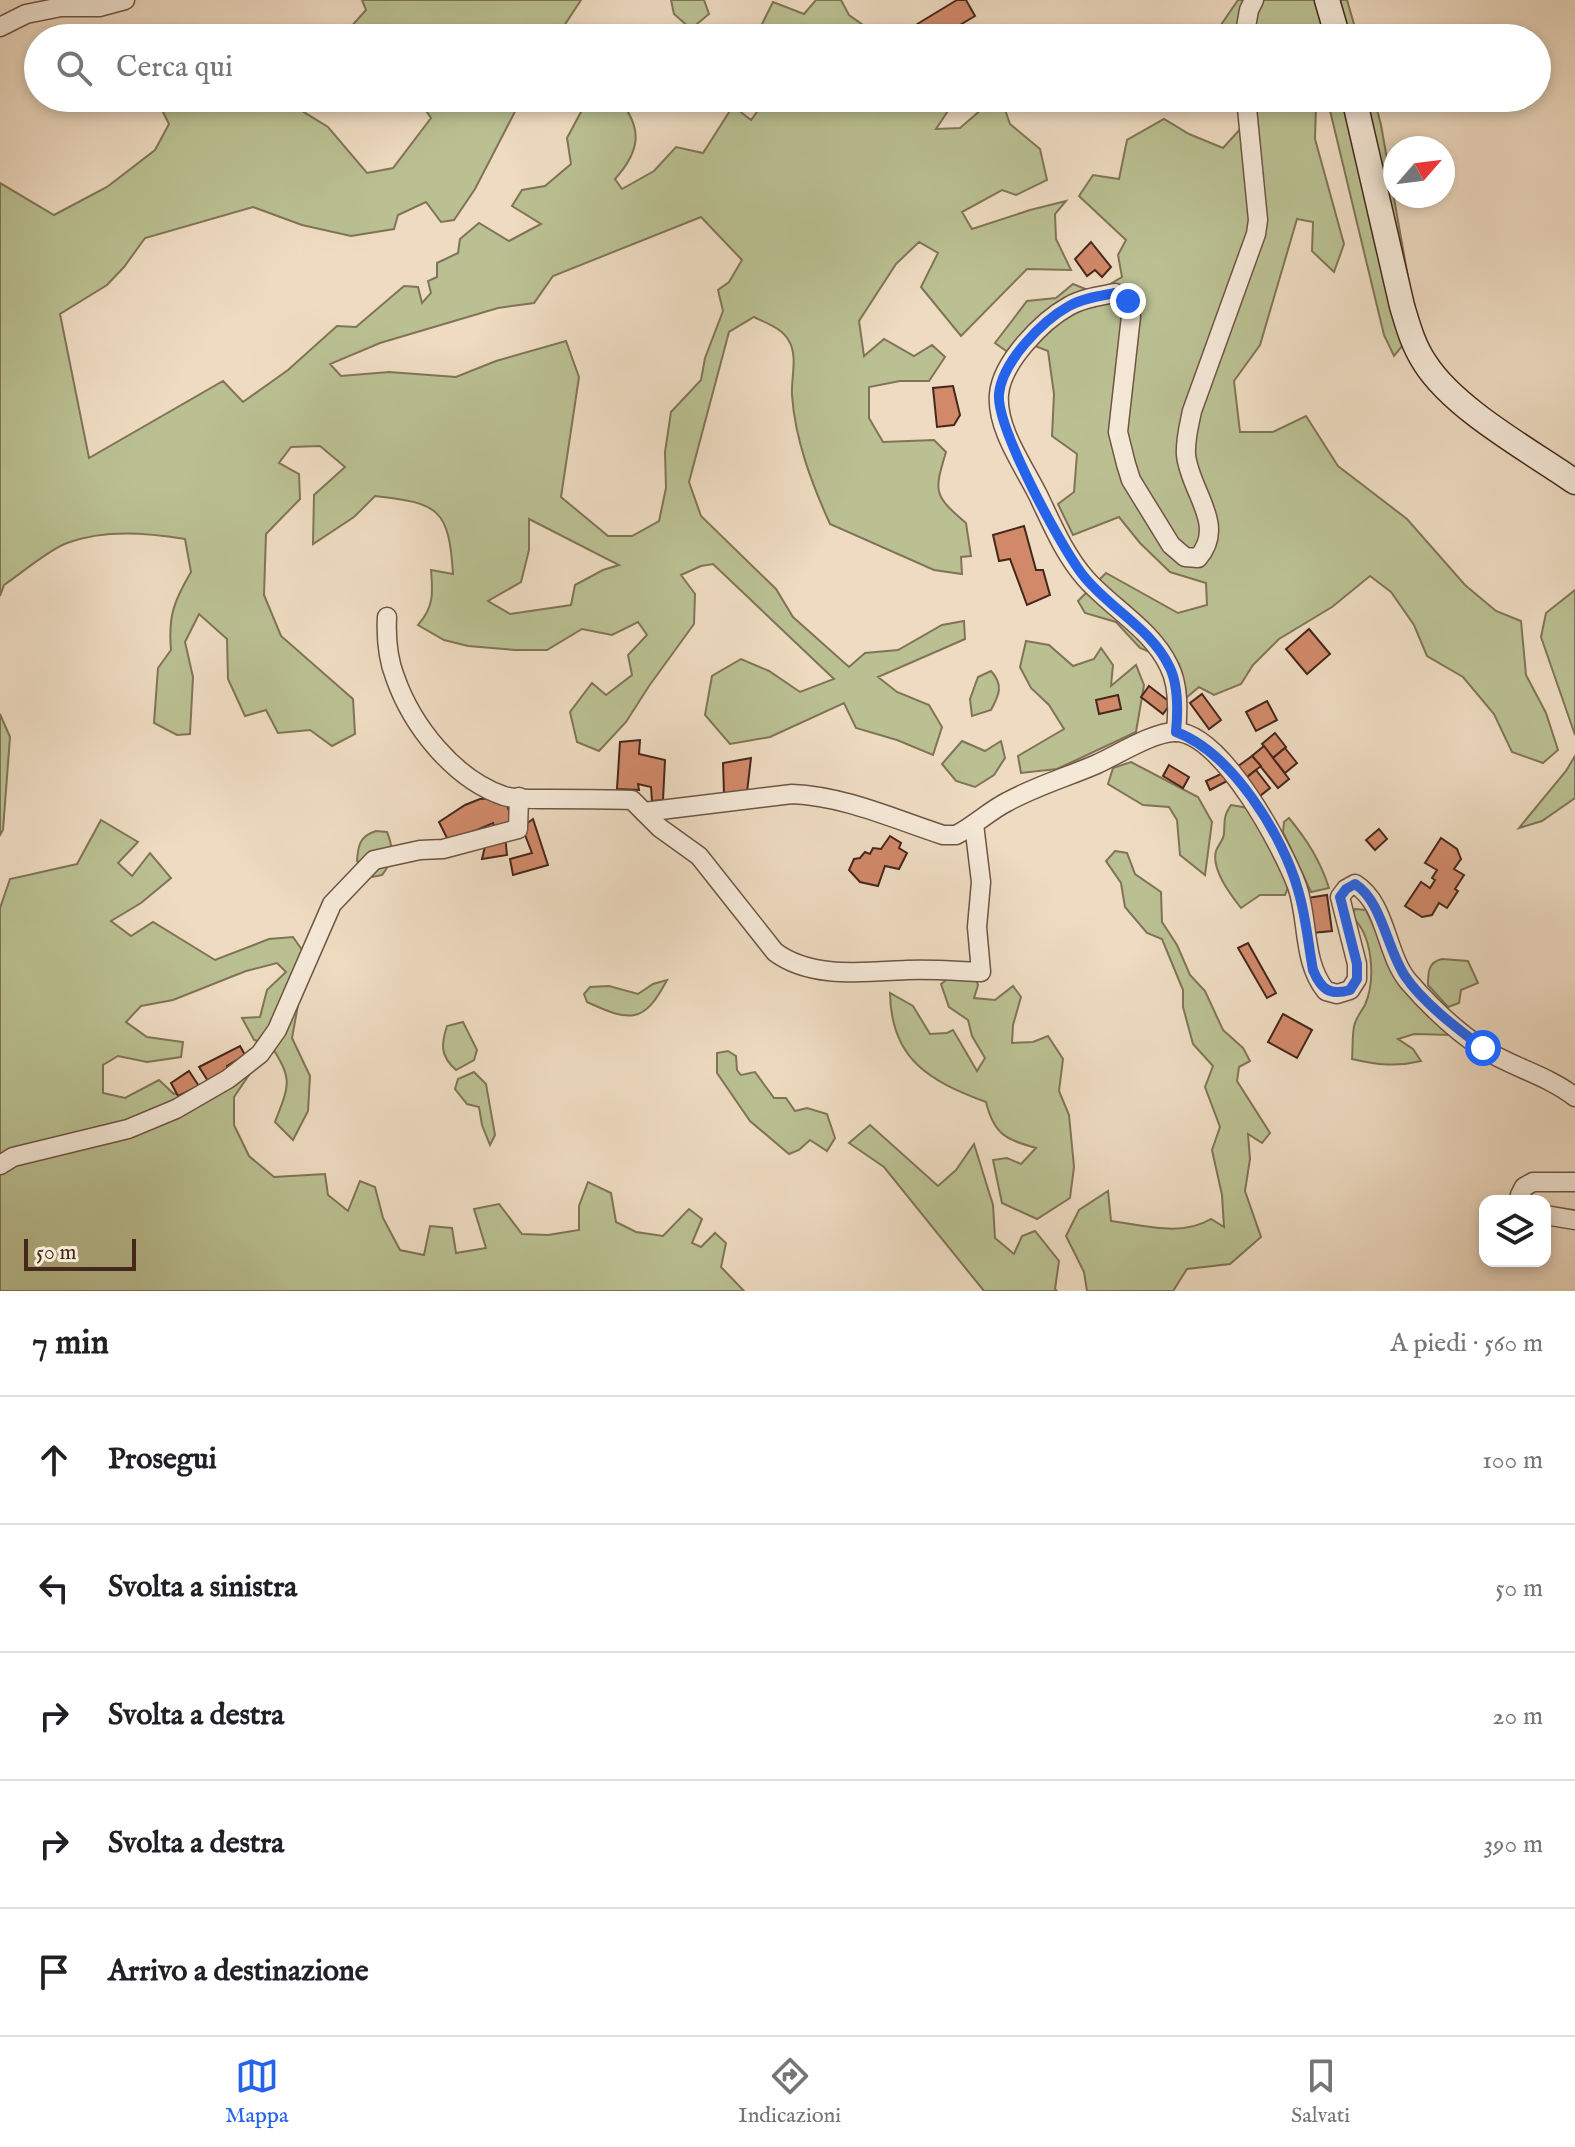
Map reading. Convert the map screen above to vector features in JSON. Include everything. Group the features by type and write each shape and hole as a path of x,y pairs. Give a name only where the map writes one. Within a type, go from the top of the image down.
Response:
{"main road":[{"path":"1327,0 1334,24"},
{"path":"1357,112 1402,306 1411,339 1424,362 1438,382 1457,400 1575,482"}],"street":[{"path":"0,27 26,14 61,7 99,7 125,0"},
{"path":"1246,24 1254,0"},
{"path":"1176,732 1179,709 1171,668 1156,645 1084,577 1060,543 1004,429 998,395 1012,359 1035,333 1068,306 1087,298 1115,293 1128,301 1131,316 1118,432 1126,464 1131,480 1171,545 1185,557 1198,558 1210,539 1209,523 1191,476 1186,438 1192,411 1256,234 1258,220 1247,112"},
{"path":"387,617 389,654 395,678 424,728 464,774 507,797 632,800 660,828 699,856 775,952 803,968 829,971 981,972 977,927 981,882 974,824"},
{"path":"644,812 801,794 837,799 943,835 956,835 1027,791 1158,736 1176,732 1193,738 1211,752 1244,787 1276,839 1298,890 1313,970 1326,991 1337,994 1350,990 1357,979 1357,964 1340,897 1355,884 1372,901 1395,959 1407,980 1483,1048 1562,1087 1575,1097"},
{"path":"0,1165 13,1157 128,1129 176,1109 228,1079 260,1054 277,1030 332,904 374,860 420,850 443,849 518,829 519,797"},
{"path":"1520,1195 1524,1187 1533,1182 1575,1182"},
{"path":"1551,1216 1575,1220"}],"green space":[{"path":"362,0 581,0 565,24 354,24 366,10"},
{"path":"671,0 704,0 709,14 697,24 685,24 674,14"},
{"path":"816,0 841,0 849,15 862,24 762,24 773,2 804,14"},
{"path":"1238,0 1347,0 1354,24 1222,24"},
{"path":"163,112 304,112 328,127 367,173 393,168 431,118 427,112 515,112 475,189 454,220 441,222 426,202 398,215 394,229 351,236 302,225 253,207 145,238 107,285 60,314 89,458 223,381 243,402 288,370 337,326 356,327 404,286 418,287 422,303 431,293 428,281 437,277 437,263 458,253 460,239 479,223 509,241 541,224 512,206 522,190 545,186 571,164 567,138 581,112 628,112 632,119 636,139 634,149 615,179 622,189 654,171 676,147 703,153 729,112 741,112 751,120 757,112 947,112 936,129 960,128 979,112 1006,112 1010,124 1040,149 1047,180 1016,195 1002,190 962,212 972,229 1066,201 1055,214 1056,239 1071,270 1027,269 961,336 921,287 938,253 919,242 896,264 859,321 864,356 884,339 914,356 932,345 945,357 929,381 900,381 869,387 869,418 883,442 934,440 946,452 938,485 947,506 966,523 971,556 961,557 962,574 934,570 830,524 811,477 797,429 792,395 792,347 782,333 754,317 729,332 689,482 701,516 776,589 793,617 849,667 865,653 898,650 942,625 964,621 965,639 878,677 897,692 929,705 942,727 933,755 856,728 844,703 770,737 730,744 705,715 712,676 741,659 769,671 800,692 834,679 713,564 681,575 695,594 694,624 626,722 599,751 577,742 570,712 592,683 606,695 632,675 628,655 647,635 638,622 612,635 582,629 547,650 468,646 444,640 418,625 431,599 431,570 453,574 448,535 443,522 426,506 375,496 354,517 313,544 314,495 345,467 320,446 291,447 279,463 299,474 300,499 266,534 264,595 281,636 353,699 355,734 332,746 310,730 278,733 266,710 245,716 228,679 227,639 199,614 185,642 193,677 190,734 177,735 154,723 158,668 171,650 170,628 174,609 191,572 185,539 111,534 67,543 43,556 4,585 0,596 0,183 54,215 107,187 155,150 169,124","holes":["701,217 742,260 729,282 718,290 723,311 705,358 701,380 671,412 665,452 666,488 659,521 632,536 608,536 561,497 579,377 566,341 496,361 456,377 389,372 341,376 330,364 380,343 498,308 534,303 553,276","529,519 619,565 575,585 571,605 510,614 488,601 521,582 529,550"]},
{"path":"1256,112 1316,112 1315,139 1344,244 1334,272 1312,251 1313,222 1297,219 1260,345 1234,381 1240,432 1273,432 1306,416 1338,466 1407,519 1465,585 1496,611 1521,621 1526,675 1546,713 1558,750 1543,763 1512,752 1494,714 1463,677 1427,656 1414,625 1391,592 1370,576 1332,607 1279,639 1253,665 1241,684 1214,695 1199,687 1186,698 1179,664 1140,648 1116,622 1085,613 1078,601 1106,573 1178,613 1207,605 1206,583 1170,572 1119,517 1073,535 1058,504 1074,492 1077,454 1052,436 1054,394 1048,351 1020,340 1009,353 995,343 1027,301 1056,298 1073,284 1095,293 1122,277 1118,255 1126,240 1079,196 1093,175 1119,179 1127,140 1164,119 1189,134 1223,148"},
{"path":"1330,112 1378,112 1383,136 1383,208 1396,208 1417,328 1394,356 1384,335"},
{"path":"1575,590 1575,735 1541,637 1546,613"},
{"path":"1026,641 1049,645 1073,666 1094,659 1101,648 1113,665 1111,686 1136,665 1144,685 1136,732 1057,769 1021,773 1018,756 1064,729 1049,705 1031,688 1020,667"},
{"path":"991,671 999,686 996,700 991,710 972,716 970,699 978,677"},
{"path":"0,714 10,737 3,830 0,835"},
{"path":"962,741 985,751 1001,741 1005,758 994,775 975,787 956,781 942,764"},
{"path":"1575,756 1575,798 1542,821 1519,828 1566,771"},
{"path":"1131,762 1198,797 1212,822 1205,875 1180,855 1177,820 1169,807 1143,805 1108,784 1113,768"},
{"path":"1231,805 1248,808 1290,883 1285,895 1260,895 1241,908 1227,889 1215,858"},
{"path":"1289,818 1312,851 1329,888 1311,892 1283,832 1284,822"},
{"path":"101,820 138,842 118,863 132,876 150,853 171,878 141,903 111,921 131,936 153,922 215,960 269,939 293,937 314,967 298,1005 292,1038 310,1076 308,1111 293,1140 275,1122 286,1090 283,1066 270,1044 254,1040 242,1018 260,1017 267,990 286,972 277,963 246,971 173,1000 141,1006 126,1022 147,1037 183,1042 181,1057 147,1062 118,1056 103,1065 103,1093 125,1098 159,1080 174,1094 253,1069 234,1097 234,1125 249,1156 274,1177 325,1174 328,1195 348,1211 360,1181 375,1187 383,1218 400,1250 424,1255 430,1226 452,1228 456,1253 486,1248 474,1209 499,1204 522,1234 548,1235 579,1230 579,1206 588,1182 611,1193 616,1222 636,1232 663,1236 689,1209 702,1219 692,1243 701,1247 715,1233 726,1243 721,1267 744,1291 0,1291 0,908 10,879 77,864"},
{"path":"376,831 387,832 391,855 382,875 372,877 357,861 357,855 363,838"},
{"path":"1115,851 1127,853 1135,874 1161,892 1162,922 1177,945 1190,975 1205,991 1223,1030 1243,1048 1250,1061 1239,1067 1237,1081 1270,1133 1262,1143 1248,1134 1250,1159 1245,1191 1261,1237 1230,1264 1187,1269 1173,1291 1087,1291 1084,1272 1066,1236 1079,1210 1108,1191 1111,1221 1175,1229 1211,1219 1224,1227 1222,1195 1212,1150 1220,1127 1205,1087 1213,1066 1193,1044 1183,1007 1183,990 1162,939 1147,933 1125,907 1121,883 1106,861"},
{"path":"1355,909 1366,910 1376,931 1453,1035 1414,1034 1398,1039 1413,1049 1421,1061 1387,1064 1352,1059 1355,1024 1365,1005 1371,983 1368,945 1351,916"},
{"path":"1442,959 1468,961 1478,983 1461,990 1459,1003 1448,1007 1428,985 1431,965"},
{"path":"969,962 978,985 974,998 995,1000 1013,986 1021,997 1013,1025 1012,1043 1033,1042 1048,1036 1063,1059 1059,1091 1069,1115 1074,1167 1070,1198 1037,1219 1002,1203 993,1160 1007,1158 1021,1164 1036,1148 1003,1134 993,1122 986,1102 948,1086 917,1065 906,1051 892,1016 890,993 913,1006 930,1034 953,1030 977,1071 985,1058 972,1036 968,1020 949,1007 941,984"},
{"path":"667,980 651,1005 634,1015 602,1009 587,1002 584,994 590,987 609,986 638,994 653,984"},
{"path":"463,1022 477,1050 474,1060 456,1070 443,1050 444,1038 447,1026"},
{"path":"728,1051 736,1056 737,1070 741,1075 755,1072 774,1098 786,1098 795,1111 807,1108 827,1114 835,1138 827,1151 810,1140 789,1154 750,1121 717,1073 717,1053"},
{"path":"474,1072 486,1084 495,1135 490,1145 479,1107 467,1104 455,1089 458,1079"},
{"path":"870,1125 938,1186 956,1170 974,1144 993,1205 995,1238 1014,1254 1022,1236 1035,1231 1059,1261 1057,1291 984,1291 884,1167 849,1143"}],"building":[{"path":"957,0 966,0 975,16 962,24 917,24"},
{"path":"1091,242 1111,267 1102,277 1095,270 1087,276 1075,259"},
{"path":"953,386 960,415 954,425 937,427 933,388"},
{"path":"1024,526 1036,570 1043,570 1050,595 1027,605 1010,559 999,561 993,535"},
{"path":"1309,629 1330,654 1307,674 1286,649"},
{"path":"1149,686 1171,703 1163,714 1141,697"},
{"path":"1202,694 1221,720 1209,729 1190,703"},
{"path":"1118,695 1121,709 1099,714 1096,700"},
{"path":"1267,701 1277,720 1256,731 1246,712"},
{"path":"1275,733 1286,747 1273,758 1262,744"},
{"path":"640,740 639,754 665,760 663,800 652,801 651,787 638,784 639,790 617,789 620,742"},
{"path":"1264,746 1289,779 1278,788 1252,756"},
{"path":"1285,748 1297,763 1285,773 1273,758"},
{"path":"1252,756 1261,766 1246,778 1237,767"},
{"path":"751,758 747,792 724,794 723,763"},
{"path":"1169,765 1189,777 1183,788 1163,776"},
{"path":"1256,770 1270,788 1260,796 1246,778"},
{"path":"1223,773 1227,781 1210,790 1206,781"},
{"path":"501,798 506,801 513,825 496,830 493,823 449,842 439,822 480,799"},
{"path":"533,819 548,865 513,875 510,859 532,853 522,827"},
{"path":"1379,829 1387,839 1375,850 1366,840"},
{"path":"505,836 507,855 482,859 486,842"},
{"path":"890,836 901,843 899,848 907,853 899,869 885,866 878,886 860,882 849,870 854,859 865,852 870,854 873,848 881,849"},
{"path":"1441,838 1457,849 1461,859 1454,869 1464,875 1447,908 1439,903 1432,915 1422,917 1405,906 1421,882 1430,888 1435,880 1432,878 1437,870 1425,863"},
{"path":"1327,895 1332,931 1312,933 1307,898"},
{"path":"1248,943 1276,993 1267,998 1238,948"},
{"path":"1283,1014 1312,1030 1297,1058 1268,1042"},
{"path":"240,1046 245,1055 227,1066 228,1072 208,1081 199,1067"},
{"path":"189,1071 199,1086 178,1096 171,1083"}],"route":[{"path":"1128,301 1115,293 1087,298 1068,306 1035,333 1012,359 1003,376 998,395 1004,429 1060,543 1084,577 1156,645 1171,668 1179,709 1176,732 1193,738 1211,752 1244,787 1283,851 1298,890 1318,982 1326,991 1337,994 1350,990 1357,979 1357,964 1340,897 1355,884 1372,901 1395,959 1407,980 1483,1048"}]}
